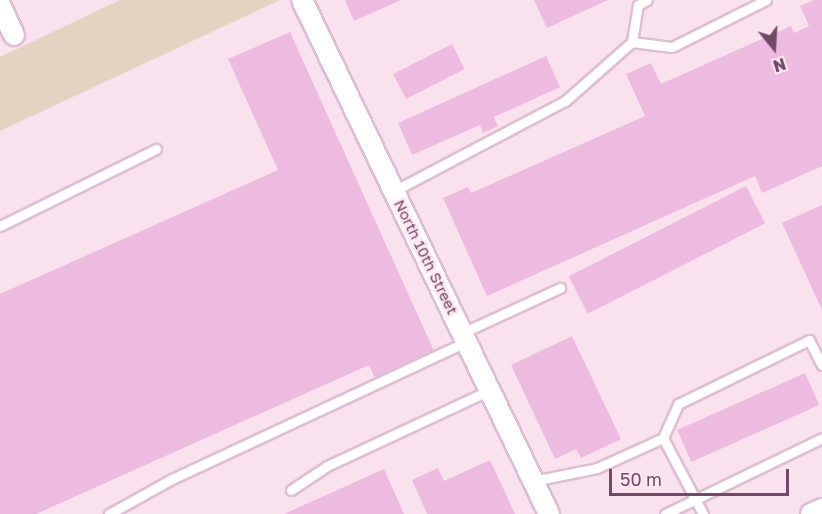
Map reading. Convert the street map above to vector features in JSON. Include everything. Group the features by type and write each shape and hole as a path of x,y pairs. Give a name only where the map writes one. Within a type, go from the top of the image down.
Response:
{"street":[{"name":"North 10th Street","path":"302,0 549,514"},
{"path":"0,4 14,35"},
{"path":"811,514 822,509"}],"lane":[{"path":"394,191 565,101 632,42 638,5 647,0"},
{"path":"632,42 672,47 766,0"},
{"path":"0,226 156,149"},
{"path":"109,514 172,479 464,338 560,288"},
{"path":"533,481 597,468 663,438 678,404 809,340 822,365"},
{"path":"291,489 327,466 490,390"},
{"path":"663,438 703,514"},
{"path":"665,514 822,438"}],"shaded area":[{"path":"120,0 280,0 0,131 0,57"}],"building":[{"path":"345,0 401,0 354,21"},
{"path":"534,0 608,0 547,28"},
{"path":"814,0 822,0 822,166 762,193 755,176 487,296 443,198 468,187 471,193 645,116 626,74 651,63 661,84 791,26 794,33 809,26 800,6"},
{"path":"290,32 434,351 375,378 369,365 36,514 0,514 0,294 278,170 228,59"},
{"path":"452,44 465,69 406,99 393,74"},
{"path":"546,56 560,87 494,117 498,126 483,133 480,125 412,155 398,123"},
{"path":"746,186 765,223 588,314 569,276"},
{"path":"822,205 822,310 782,223"},
{"path":"572,336 621,439 581,458 576,449 555,459 511,365"},
{"path":"805,373 819,405 691,462 677,430"},
{"path":"490,460 515,514 427,514 412,480 438,468 444,481"},
{"path":"384,469 404,514 284,514"}]}
